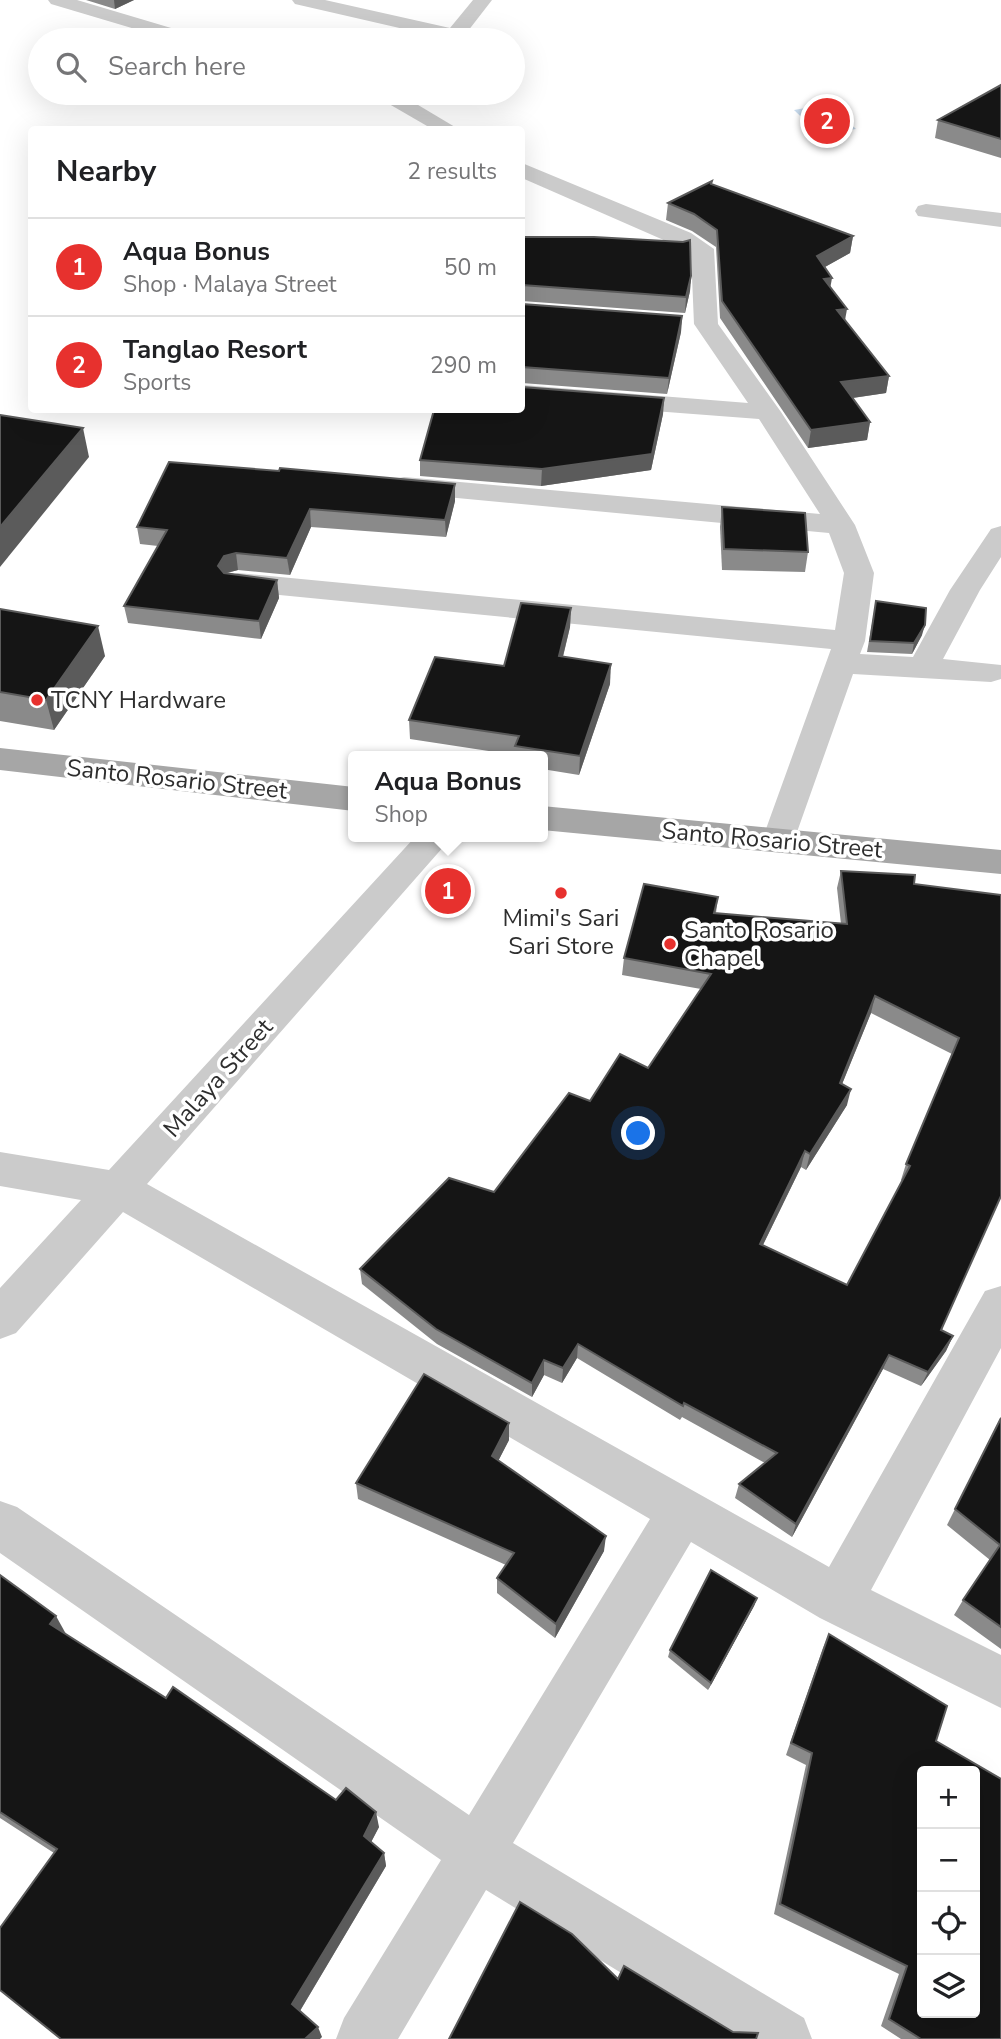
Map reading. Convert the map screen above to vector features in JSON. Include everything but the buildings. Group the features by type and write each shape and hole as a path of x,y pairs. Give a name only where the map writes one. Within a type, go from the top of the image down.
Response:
{"main road":[{"name":"Santo Rosario Street","path":"0,759 348,798"},
{"name":"Santo Rosario Street","path":"548,819 1001,862"}],"street":[{"path":"57,0 151,28"},
{"path":"301,0 327,3 417,28"},
{"path":"461,28 483,0"},
{"path":"406,105 443,126"},
{"path":"415,126 427,116"},
{"path":"525,171 702,248"},
{"path":"926,211 1001,220"},
{"path":"646,246 702,248"},
{"path":"702,248 706,324 768,412 841,525 859,573 845,652 779,840"},
{"path":"680,322 706,324"},
{"path":"525,393 768,412"},
{"path":"382,483 841,525"},
{"path":"923,668 965,590 1001,535"},
{"path":"238,582 845,652 923,668 992,672"},
{"name":"Malaya Street","path":"0,1319 431,842"},
{"path":"0,1169 119,1189 838,1600 1001,1682"},
{"path":"838,1600 1001,1305"},
{"path":"365,2039 479,1854 682,1510"},
{"path":"0,1524 479,1854 783,2039"}],"water":[{"path":"817,106 844,118 856,129 820,135 794,110"}],"place":[{"name":"Tanglao Resort","path":"827,121"},
{"name":"TCNY Hardware","path":"37,700"},
{"name":"Aqua Bonus","path":"448,891"},
{"name":"Mimi's Sari Sari Store","path":"561,893"},
{"name":"Santo Rosario Chapel","path":"670,944"}]}
